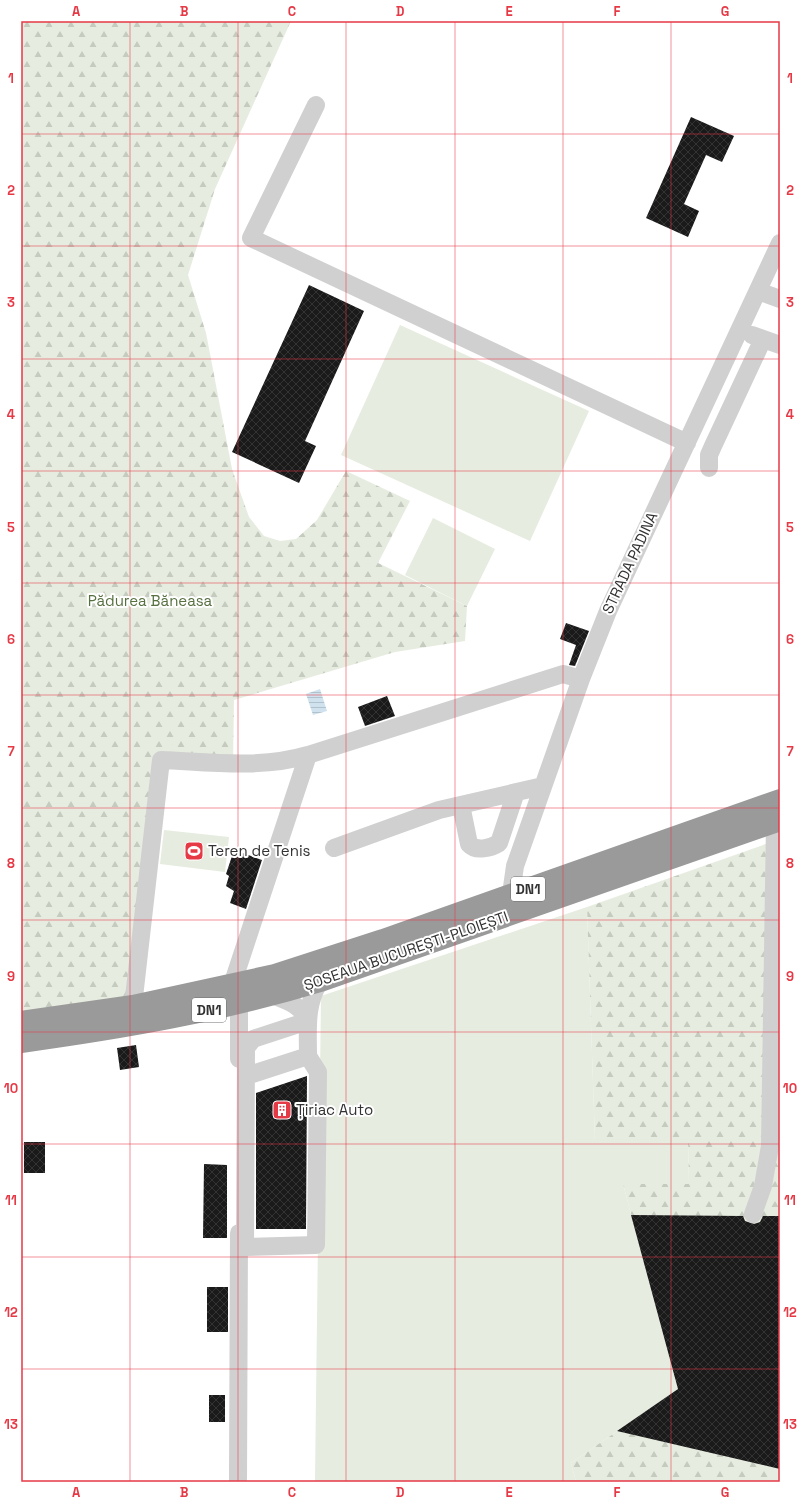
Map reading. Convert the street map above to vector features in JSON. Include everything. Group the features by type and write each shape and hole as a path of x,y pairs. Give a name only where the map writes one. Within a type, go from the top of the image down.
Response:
{"highway":[{"name":"ȘOSEAUA BUCUREȘTI-PLOIEȘTI","path":"21,1042 110,1030 236,995 275,975 376,942 780,800"},
{"name":"ȘOSEAUA BUCUREȘTI-PLOIEȘTI","path":"21,1022 134,1006 236,995 272,995 320,981 778,821"}],"street":[{"path":"316,105 252,238 686,443"},
{"name":"STRADA PADINA","path":"511,894 515,866 581,679 608,611 780,243"},
{"path":"758,291 780,300"},
{"path":"740,330 780,345"},
{"path":"709,468 709,455 763,339"},
{"path":"134,1006 161,760 233,764 286,762 563,674 581,679"},
{"path":"238,1482 236,995 308,755"},
{"path":"334,848 439,810 543,786"},
{"path":"461,805 469,844 475,848 492,848 499,843 516,792"},
{"path":"753,1214 765,1180 770,1146 778,821"},
{"path":"308,1021 249,1042 246,1048 245,1247 316,1245 318,1072 308,1056 308,1021 313,994 320,981"},
{"path":"272,995 296,1005 308,1021"},
{"path":"246,1076 308,1056"}],"green space":[{"name":"Pădurea Băneasa","path":"21,21 291,21 215,189 188,275 206,333 232,469 249,517 264,536 280,541 296,539 317,520 346,471 410,501 378,563 467,606 465,641 395,652 234,700 233,763 161,760 133,1006 21,1022"},
{"path":"400,325 589,411 530,541 341,455"},
{"path":"433,518 495,549 467,606 405,575"},
{"name":"Teren de Tenis","path":"164,830 229,837 225,872 160,864"},
{"path":"780,839 780,1482 576,1482 571,1463 678,1389 623,1184 689,1184 688,1141 595,1141 587,907"},
{"path":"587,907 595,1141 688,1141 689,1184 623,1184 678,1389 571,1463 576,1482 315,1482 321,996"}],"water":[{"path":"320,689 327,711 313,715 306,694"}],"building":[{"path":"691,117 734,136 722,162 706,155 684,204 699,211 688,237 646,218"},
{"path":"309,285 364,311 305,441 316,446 299,483 232,452"},
{"path":"566,623 589,631 575,666 569,665 576,645 560,639"},
{"path":"387,696 395,716 365,726 358,707"},
{"path":"234,850 262,860 246,909 230,903 234,891 226,886 229,876 226,874"},
{"path":"136,1045 139,1067 120,1070 117,1048"},
{"path":"307,1076 306,1229 256,1229 256,1093"},
{"path":"24,1142 45,1142 45,1173 24,1173"},
{"path":"204,1164 227,1165 227,1238 203,1238"},
{"path":"631,1215 743,1216 745,1221 754,1224 760,1222 763,1216 780,1216 780,1469 617,1431 678,1389"},
{"path":"207,1287 228,1287 228,1332 207,1332"},
{"path":"209,1395 225,1395 225,1422 209,1422"}],"place":[{"name":"Teren de Tenis","path":"194,851"},
{"name":"Țiriac Auto","path":"282,1110"}]}
